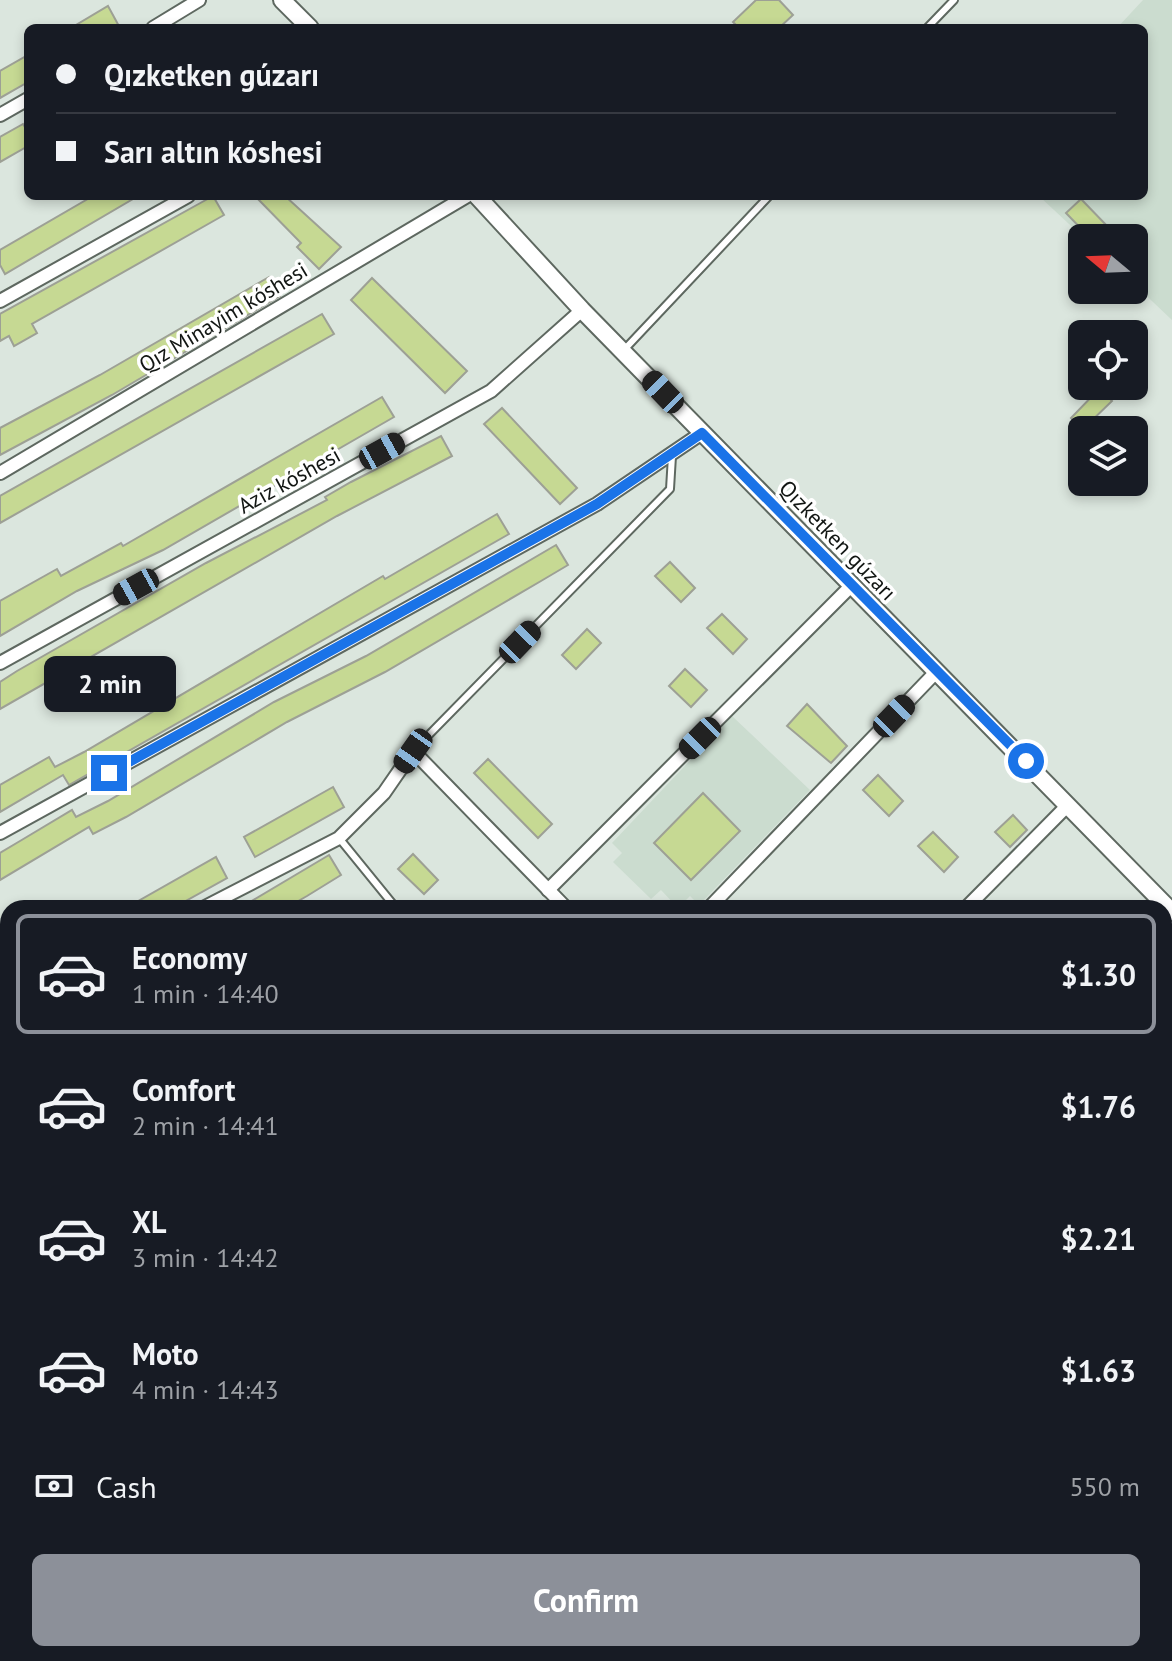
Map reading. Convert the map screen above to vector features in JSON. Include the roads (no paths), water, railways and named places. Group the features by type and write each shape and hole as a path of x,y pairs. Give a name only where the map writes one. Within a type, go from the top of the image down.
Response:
{"street":[{"path":"160,24 199,0"},
{"path":"282,0 306,24"},
{"path":"0,115 24,101"},
{"path":"0,301 181,200"},
{"name":"Qız Minayim kóshesi","path":"0,473 460,200"},
{"name":"Qızketken gúzarı","path":"481,200 582,310 1160,900"},
{"name":"Aziz kóshesi","path":"0,663 491,391 582,310"},
{"path":"0,833 597,504 702,433"},
{"path":"548,890 851,586"},
{"path":"717,900 937,671"},
{"path":"219,900 339,838 384,793 413,751 558,900"},
{"path":"974,900 1068,805"}],"lane":[{"path":"931,24 954,0"},
{"path":"623,351 765,200"},
{"path":"413,751 670,489 673,450"},
{"path":"339,838 389,900"}]}
